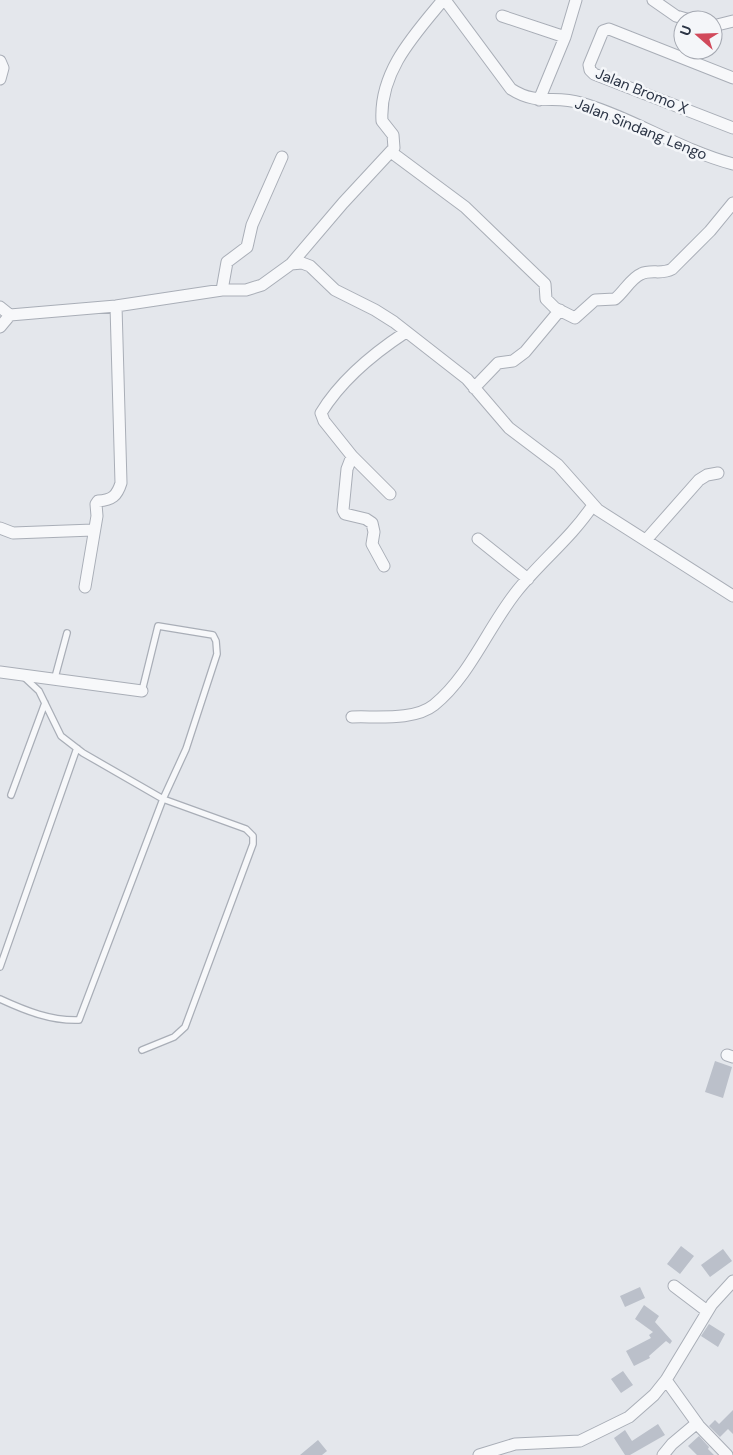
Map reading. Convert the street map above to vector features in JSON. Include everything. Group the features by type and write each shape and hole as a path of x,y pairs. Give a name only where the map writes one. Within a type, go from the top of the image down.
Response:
{"street":[{"name":"Jalan Sindang Lengo","path":"444,0 511,89 539,100 581,102 733,164"},
{"path":"0,327 10,316 116,306 222,290 246,290 255,288 291,264 343,203 391,152 395,142 393,135 382,121 386,89 405,47 444,0"},
{"path":"539,100 565,37 576,0"},
{"path":"652,0 673,14"},
{"path":"502,16 565,37"},
{"name":"Jalan Bromo X","path":"733,78 612,29 602,31 589,65 590,70 594,74 733,128"},
{"path":"0,61 3,68 0,79"},
{"path":"391,152 473,215 545,284 546,299 570,317 579,316 595,300 615,299 638,275 644,272 666,272 672,269 710,231 733,202"},
{"path":"222,290 227,262 247,247 252,225 282,157"},
{"path":"291,264 302,263 310,266 335,290 382,314 406,332 467,379 509,428 570,476 593,506 612,521 646,540 733,596"},
{"path":"85,587 98,501 113,498 118,493 121,483 116,306"},
{"path":"0,307 10,316"},
{"path":"474,388 498,362 513,361 524,352 560,310"},
{"path":"390,494 352,456 324,421 321,413 338,391 365,363 406,332"},
{"path":"352,456 347,469 343,510 345,514 366,518 372,523 374,532 372,544 384,566"},
{"path":"646,540 699,480 707,475 718,473"},
{"path":"352,717 403,715 420,712 433,705 460,676 502,610 528,579 579,527 593,506"},
{"path":"0,528 13,533 93,530"},
{"path":"478,539 528,579"},
{"path":"0,672 8,672 24,677 142,691"},
{"path":"479,1455 580,1441 629,1417 654,1395 666,1380 708,1312 733,1281"},
{"path":"674,1286 708,1312"},
{"path":"666,1380 697,1423 727,1455"},
{"path":"662,1455 697,1423"}],"lane":[{"path":"0,999 34,1014 62,1021 79,1020 163,799 186,749 217,654 216,641 213,635 158,626 142,691"},
{"path":"54,681 67,633"},
{"path":"24,677 40,691 61,736 77,748 163,799 246,829 253,836 253,844 186,1027 174,1037 142,1050"},
{"path":"11,795 45,703"},
{"path":"0,967 77,748"}],"building":[{"path":"715,1061 732,1067 723,1098 705,1092"},
{"path":"681,1246 694,1256 680,1274 667,1264"},
{"path":"723,1249 732,1261 710,1277 701,1265"},
{"path":"640,1287 645,1298 625,1307 620,1296"},
{"path":"644,1305 659,1316 655,1322 672,1341 670,1344 666,1341 649,1356 650,1358 634,1366 626,1351 651,1338 649,1335 653,1332 635,1319"},
{"path":"709,1324 725,1334 718,1347 701,1336"},
{"path":"623,1371 633,1385 621,1393 611,1379"},
{"path":"733,1410 733,1434 728,1429 720,1437 709,1426 715,1420 719,1424"},
{"path":"658,1424 665,1435 630,1455 625,1455 614,1438 625,1430 632,1441"},
{"path":"699,1436 714,1455 697,1455 688,1446"},
{"path":"318,1440 327,1451 322,1455 300,1455"}]}
